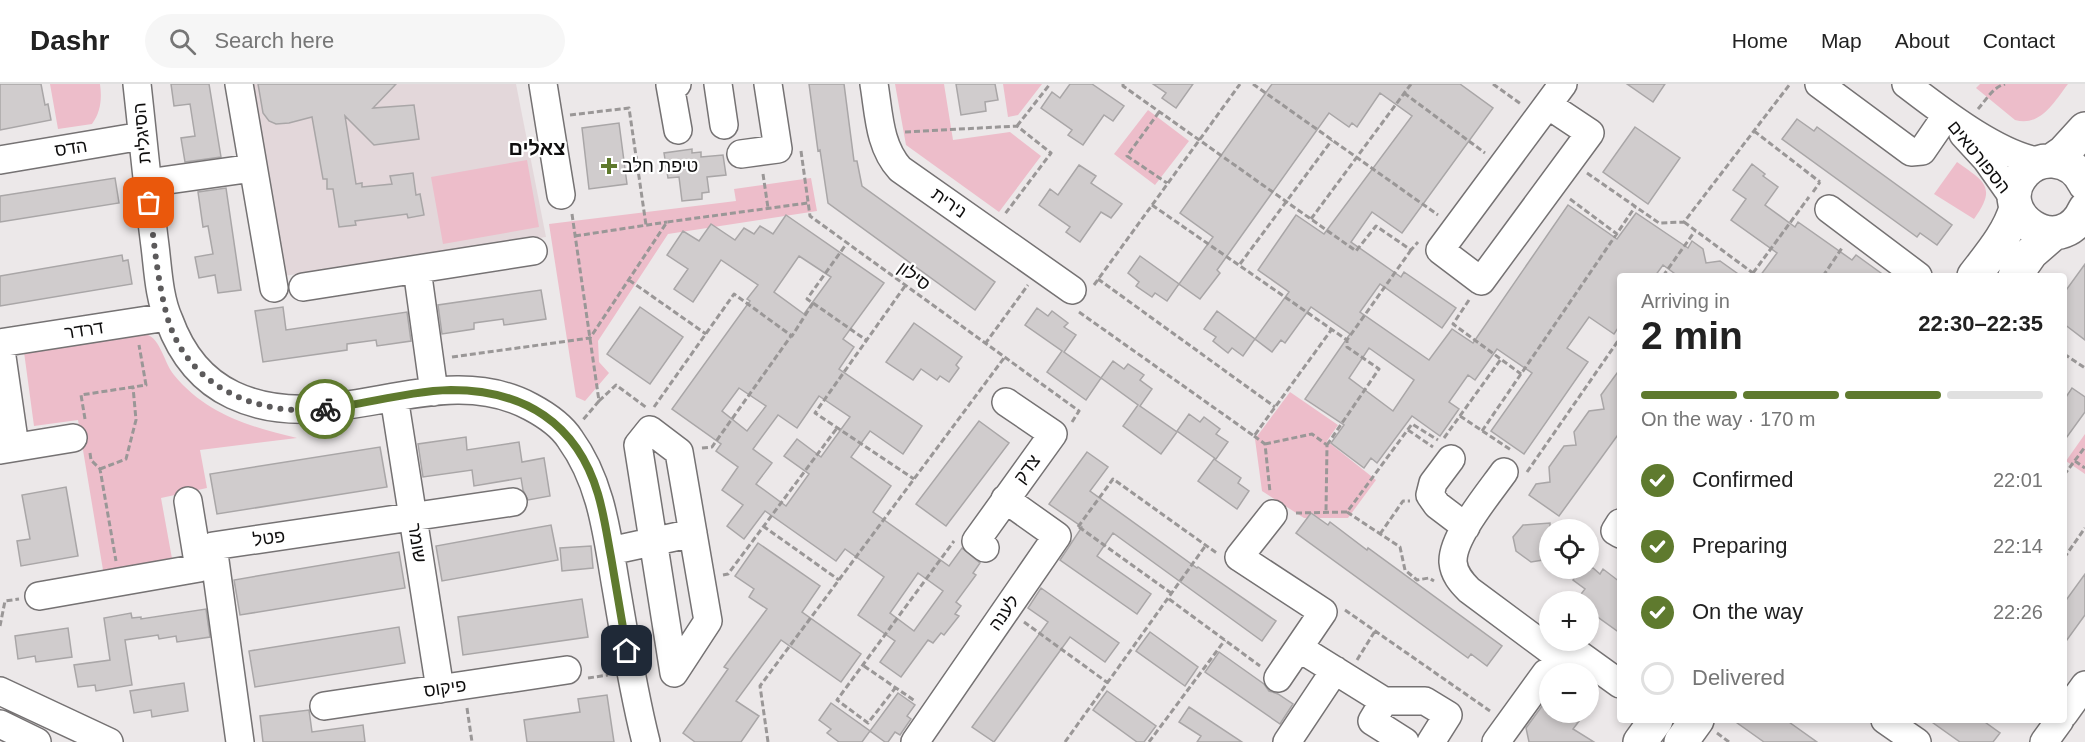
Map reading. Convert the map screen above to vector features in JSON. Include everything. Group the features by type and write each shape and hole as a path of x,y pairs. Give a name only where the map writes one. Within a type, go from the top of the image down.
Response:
{"main road":[{"path":"2066,235 2043,232 2030,227 2021,217 2016,204 2015,190 2021,177 2030,167 2064,152 2085,129"},
{"path":"2047,161 2071,167 2085,184"},
{"path":"1976,273 2005,233 2016,204"},
{"path":"2017,273 2031,253 2066,235 2085,209"},
{"path":"1681,742 1694,723"}],"street":[{"name":"הסיגלית","path":"119,84 138,137 147,183 159,282 167,317 180,347 198,371 221,390 247,402 276,409 309,411 450,390 488,392 519,401 546,415 568,436 586,462 598,494 635,699"},
{"name":"הסיגלית","path":"137,84 138,137"},
{"path":"238,84 274,288"},
{"path":"543,84 561,195"},
{"path":"677,84 670,85 678,130"},
{"path":"718,84 724,125"},
{"path":"760,152 768,84"},
{"name":"נירית","path":"874,84 882,133 890,155 900,169 1078,294"},
{"path":"1819,84 1911,152 1922,151 1951,118"},
{"name":"הספורטאים","path":"1906,84 1951,118 2019,156 2030,160 2047,161"},
{"path":"1550,102 1590,133 1569,161 1481,281 1429,246 1456,228 1550,102"},
{"name":"הספורטאים","path":"1951,118 1986,159 2016,204"},
{"name":"הדס","path":"0,160 138,137"},
{"path":"147,183 253,168"},
{"path":"1829,209 1914,273"},
{"path":"303,287 532,251"},
{"path":"417,269 434,392"},
{"name":"דרדר","path":"0,343 167,317"},
{"path":"0,343 7,449 83,438"},
{"name":"שומר","path":"394,397 413,518 452,687"},
{"name":"צדק","path":"981,544 1005,499 1053,434 1006,402"},
{"path":"650,430 679,452 693,532 708,621 675,673 638,446 650,430"},
{"path":"1451,459 1431,486 1430,492 1437,505 1464,530"},
{"path":"1511,463 1464,530 1455,547 1453,561 1457,576 1462,584 1567,663"},
{"path":"1005,499 1068,531"},
{"path":"188,501 206,557 240,742"},
{"name":"פטל","path":"39,596 206,557 413,518 513,502"},
{"path":"1273,514 1239,557 1323,612 1278,678"},
{"path":"1464,530 1462,556 1472,574 1539,625"},
{"name":"לענה","path":"915,742 1006,609 1068,531"},
{"path":"610,551 693,532"},
{"path":"1299,648 1384,701 1425,701 1448,715 1431,742"},
{"path":"1575,651 1617,682"},
{"name":"פיקוס","path":"324,706 567,670"},
{"path":"1287,742 1340,674"},
{"path":"1502,733 1539,683"},
{"path":"2067,710 2085,685"},
{"path":"1599,686 1617,700"},
{"path":"0,691 109,742"},
{"path":"634,742 635,699"},
{"path":"635,699 646,742"},
{"path":"1384,701 1372,721 1405,742"},
{"path":"1889,723 1917,742"},
{"path":"2044,742 2058,723"},
{"path":"0,724 37,742"}],"path":[{"path":"1017,126 1050,84"},
{"path":"1124,84 1123,86 1159,112 1356,251 1376,226 1411,250"},
{"path":"1240,84 1098,279 1078,294 1075,309 1265,444 1273,514 1347,512 1412,424 1441,443 1501,359"},
{"path":"1253,84 1456,228"},
{"path":"1311,219 1411,84"},
{"path":"1493,84 1550,102"},
{"path":"1684,222 1790,84"},
{"path":"1951,118 2005,84"},
{"path":"1404,93 1503,166"},
{"path":"549,118 629,108 646,225"},
{"path":"1159,112 1127,156 1168,183"},
{"path":"882,133 1017,126 1051,153 991,232"},
{"path":"1754,131 1820,182 1829,209"},
{"path":"1239,264 1332,140"},
{"name":"סילון","path":"760,152 800,145 810,216 1079,411"},
{"path":"760,152 768,208"},
{"path":"1569,161 1659,223 1684,222 1753,273 1820,182"},
{"path":"1551,186 1617,234"},
{"path":"561,195 571,205 599,401"},
{"path":"575,236 808,202"},
{"path":"1152,205 1347,340"},
{"path":"1482,430 1635,207"},
{"path":"429,360 590,338 668,222"},
{"path":"1825,273 1855,229"},
{"path":"1665,273 1695,231"},
{"path":"847,243 807,299 866,340"},
{"path":"1326,512 1327,445 1379,369 1347,346 1347,340 1411,250 1429,246"},
{"path":"985,344 1041,268"},
{"path":"1098,279 1275,407"},
{"path":"629,280 706,334"},
{"path":"1481,281 1453,324 1521,374"},
{"path":"905,286 814,413 914,479"},
{"path":"568,436 616,385 651,411 734,294 792,336"},
{"path":"679,452 712,447 813,303"},
{"path":"117,562 100,469 91,460 83,438 81,395 146,385 135,322"},
{"path":"1254,435 1332,329"},
{"path":"1460,416 1482,430 1511,463 1519,482 1617,342"},
{"path":"2067,356 2085,368"},
{"path":"768,742 760,686 1004,358"},
{"path":"100,469 126,459 136,420 133,387"},
{"path":"701,579 728,574 837,428"},
{"path":"1408,430 1451,459"},
{"path":"1265,444 1312,434 1327,445"},
{"path":"2067,471 2085,447"},
{"path":"2074,461 2085,468"},
{"path":"1171,593 1068,531 1113,479 1223,557 1239,557"},
{"path":"1380,534 1403,501 1432,498"},
{"path":"763,526 839,579"},
{"path":"2067,554 2085,528"},
{"path":"896,687 868,723 837,700 962,530 981,544"},
{"path":"1065,742 1206,545"},
{"path":"0,626 5,601 39,596"},
{"path":"1168,598 1278,678"},
{"path":"1337,605 1376,631 1502,733"},
{"path":"1006,609 1108,683"},
{"path":"1340,674 1376,631"},
{"path":"1149,742 1225,640"},
{"path":"863,665 934,714"},
{"path":"567,670 571,681 631,671"},
{"path":"452,687 472,742"}],"shaded area":[{"path":"50,84 100,84 100,105 92,124 58,129"},
{"path":"252,84 516,84 546,237 284,276"},
{"path":"895,84 944,84 953,140 1010,132 1041,156 999,212 906,145"},
{"path":"1003,84 1042,84 1018,115 1008,117"},
{"path":"1980,84 2068,84 2046,111 2032,120 2024,121 2015,120 1976,88"},
{"path":"1148,110 1189,141 1155,185 1114,154"},
{"path":"527,160 539,227 443,244 431,177"},
{"path":"1957,162 1981,180 1985,186 1985,199 1974,219 1934,194"},
{"path":"811,178 817,211 668,234 598,341 599,362 609,373 585,401 576,397 549,224 736,201 734,189"},
{"path":"146,334 159,346 174,375 200,400 246,424 297,438 200,450 207,488 161,498 173,564 104,576 78,420 34,426 24,352"},
{"path":"1290,392 1338,425 1327,441 1376,480 1348,518 1304,518 1262,491 1255,439"},
{"path":"2085,434 2085,474 2067,460"}],"building":[{"path":"0,84 41,84 51,120 0,130"},
{"path":"171,84 209,84 221,157 185,162 181,138 195,136 190,104 174,106"},
{"path":"258,84 396,84 373,108 414,105 419,139 374,145 345,116 356,184 362,183 362,187 392,184 390,176 413,173 416,195 420,194 424,215 408,218 407,214 355,221 356,225 339,227 333,189 327,189 327,179 323,179 312,117 289,123 276,124 269,121 263,113"},
{"path":"809,84 844,84 854,161 857,161 862,186 995,282 975,310 828,203"},
{"path":"956,84 995,84 998,100 985,102 986,111 961,115"},
{"path":"1070,84 1092,84 1124,106 1113,121 1104,115 1083,145 1068,135 1072,130 1041,108 1052,92 1060,98"},
{"path":"1153,84 1193,84 1176,108 1162,98 1166,93"},
{"path":"1272,84 1460,84 1493,108 1402,233 1372,212 1351,242 1401,277 1404,272 1456,308 1442,328 1380,284 1360,312 1429,360 1452,329 1473,343 1568,205 1617,239 1636,213 1688,248 1692,241 1703,249 1706,263 1720,261 1737,273 1674,273 1663,265 1657,273 1617,273 1617,330 1614,334 1589,317 1567,348 1588,362 1524,454 1491,431 1532,373 1497,349 1475,380 1468,375 1449,402 1459,409 1440,436 1412,416 1377,463 1371,458 1364,468 1331,443 1344,425 1305,399 1350,334 1311,307 1285,343 1281,340 1272,352 1255,339 1289,292 1258,270 1296,215 1324,234 1412,116 1380,93 1357,127 1352,123 1349,127 1329,113 1217,270 1220,273 1200,299 1179,284 1213,237 1180,213","holes":["1369,348 1414,380 1393,411 1349,378"]},
{"path":"1627,84 1665,84 1653,102"},
{"path":"1797,119 1814,131 1817,127 1952,225 1937,245 1920,233 1917,237 1782,139"},
{"path":"619,123 627,184 589,189 582,128"},
{"path":"1635,127 1680,158 1648,204 1603,172"},
{"path":"692,149 692,153 701,152 701,157 723,155 726,175 707,177 709,192 702,193 702,199 682,201 679,177 668,178 664,153"},
{"path":"1752,164 1778,187 1765,205 1795,227 1798,222 1852,260 1856,255 1881,273 1762,273 1777,253 1731,220 1746,199 1733,190"},
{"path":"1079,165 1096,176 1091,183 1122,204 1111,218 1101,212 1080,242 1066,232 1070,227 1039,205 1050,189 1058,195"},
{"path":"115,178 119,203 0,222 0,196"},
{"path":"226,188 241,290 218,293 215,275 199,278 195,257 213,254 208,226 203,227 198,192"},
{"path":"786,215 884,283 843,339 854,347 839,369 922,426 903,454 870,431 851,457 891,486 873,512 949,566 962,548 980,563 973,573 976,575 956,602 961,606 955,614 959,616 944,635 941,633 933,643 928,640 901,677 880,662 895,641 858,615 884,577 845,549 836,561 765,511 744,539 727,526 743,505 722,490 738,467 716,451 721,444 672,409 750,301 747,299 758,285 721,260 693,302 674,289 688,269 667,255 683,231 699,241 711,224 735,240 744,228 754,234 760,226 773,234","holes":["799,256 831,277 804,314 774,292","739,388 766,406 747,431 722,411","819,396 850,417 821,457 797,439 784,456 809,474 786,506 756,484 772,463 753,449 778,415 797,428","918,573 943,591 914,631 890,613"]},
{"path":"122,255 123,261 128,260 132,284 0,306 0,276"},
{"path":"1140,256 1179,284 1167,301 1155,293 1152,297 1136,286 1139,282 1128,273"},
{"path":"2085,264 2085,340 2067,326 2067,289"},
{"path":"541,290 546,319 504,325 503,319 474,323 474,329 442,334 438,305"},
{"path":"283,307 286,330 407,312 411,341 377,346 376,340 347,344 347,350 263,362 255,311"},
{"path":"640,307 683,337 650,384 607,354"},
{"path":"1037,308 1048,316 1052,311 1068,323 1064,327 1076,335 1064,352 1101,378 1086,400 1047,372 1062,351 1025,325"},
{"path":"1217,311 1255,339 1243,356 1232,348 1228,353 1213,341 1216,337 1204,329"},
{"path":"914,323 962,357 956,365 959,368 949,382 940,376 937,380 921,369 913,380 886,362"},
{"path":"1113,361 1124,369 1128,364 1144,375 1140,380 1152,389 1140,406 1177,432 1161,454 1123,426 1138,405 1101,378"},
{"path":"1617,373 1617,436 1559,516 1529,495 1536,484 1550,482 1549,467 1564,446 1576,445 1574,432 1589,411 1604,409 1601,395"},
{"path":"2072,388 2085,397 2085,412 2067,437 2067,396"},
{"path":"1189,414 1200,422 1204,417 1220,429 1216,434 1228,442 1216,459 1177,431"},
{"path":"979,421 1009,443 946,526 916,504"},
{"path":"466,437 467,450 519,442 522,462 544,458 550,496 528,500 521,478 474,486 472,470 423,477 418,444"},
{"path":"380,447 387,487 217,514 210,474"},
{"path":"1087,452 1108,467 1090,491 1197,568 1276,621 1262,641 1113,533 1097,556 1151,594 1137,614 1060,560 1082,527 1049,504"},
{"path":"1214,459 1241,478 1238,483 1249,491 1237,509 1198,481"},
{"path":"66,487 78,556 21,566 17,541 30,539 22,495"},
{"path":"1311,513 1328,525 1330,522 1367,550 1368,548 1502,646 1487,666 1471,654 1468,658 1296,533"},
{"path":"1539,524 1539,561 1531,562 1516,551 1513,537 1523,525"},
{"path":"551,525 558,560 442,581 436,546"},
{"path":"758,543 820,586 802,612 861,654 841,682 781,640 736,701 759,716 741,742 695,742 683,733 728,669 724,667 767,609 749,597 754,589 735,576"},
{"path":"591,546 593,568 562,571 560,548"},
{"path":"399,552 405,588 240,615 234,580"},
{"path":"1603,569 1617,580 1617,631 1599,618 1599,591 1583,591 1585,589 1574,579 1599,579 1599,573"},
{"path":"2085,574 2085,615 2067,640 2067,599"},
{"path":"1041,588 1119,643 1105,662 1070,637 994,742 972,727 1048,622 1028,608"},
{"path":"582,599 588,637 463,655 458,617"},
{"path":"206,609 210,637 177,642 176,636 159,639 158,635 125,640 132,685 96,691 95,685 78,687 74,665 110,660 104,618 131,613 132,618 141,617 141,619"},
{"path":"399,627 405,663 255,687 249,651"},
{"path":"68,628 72,657 36,662 35,656 18,659 15,636"},
{"path":"1150,632 1198,667 1185,686 1136,651"},
{"path":"1219,652 1264,684 1269,691 1293,704 1280,724 1205,672"},
{"path":"184,683 188,711 152,717 151,710 134,713 130,691"},
{"path":"1107,691 1156,726 1144,742 1137,742 1093,710"},
{"path":"898,693 915,705 907,716 911,719 900,735 895,732 888,742 885,742 870,731"},
{"path":"607,695 614,742 527,742 524,720 580,712 578,699"},
{"path":"831,703 870,731 862,742 839,742 827,733 831,729 819,720"},
{"path":"1189,707 1242,742 1197,742 1201,736 1179,722"},
{"path":"309,710 312,732 363,725 365,742 263,742 260,716"},
{"path":"1539,710 1539,723 1578,723 1573,729 1594,742 1529,742 1526,728"},
{"path":"1737,723 1790,723 1817,742 1764,742"},
{"path":"1933,723 1986,723 2000,733 1993,742 1960,742"}],"way so far":[{"path":"149,203 159,282 167,317 180,347 198,371 221,390 247,402 276,409 309,411 325,409"}],"place":[{"name":"טיפת חלב","path":"609,166"}],"district":[{"name":"צאלים","path":"537,148"}],"route":[{"path":"325,409 450,390 488,392 519,401 546,415 568,436 586,462 598,494 627,651"}]}
